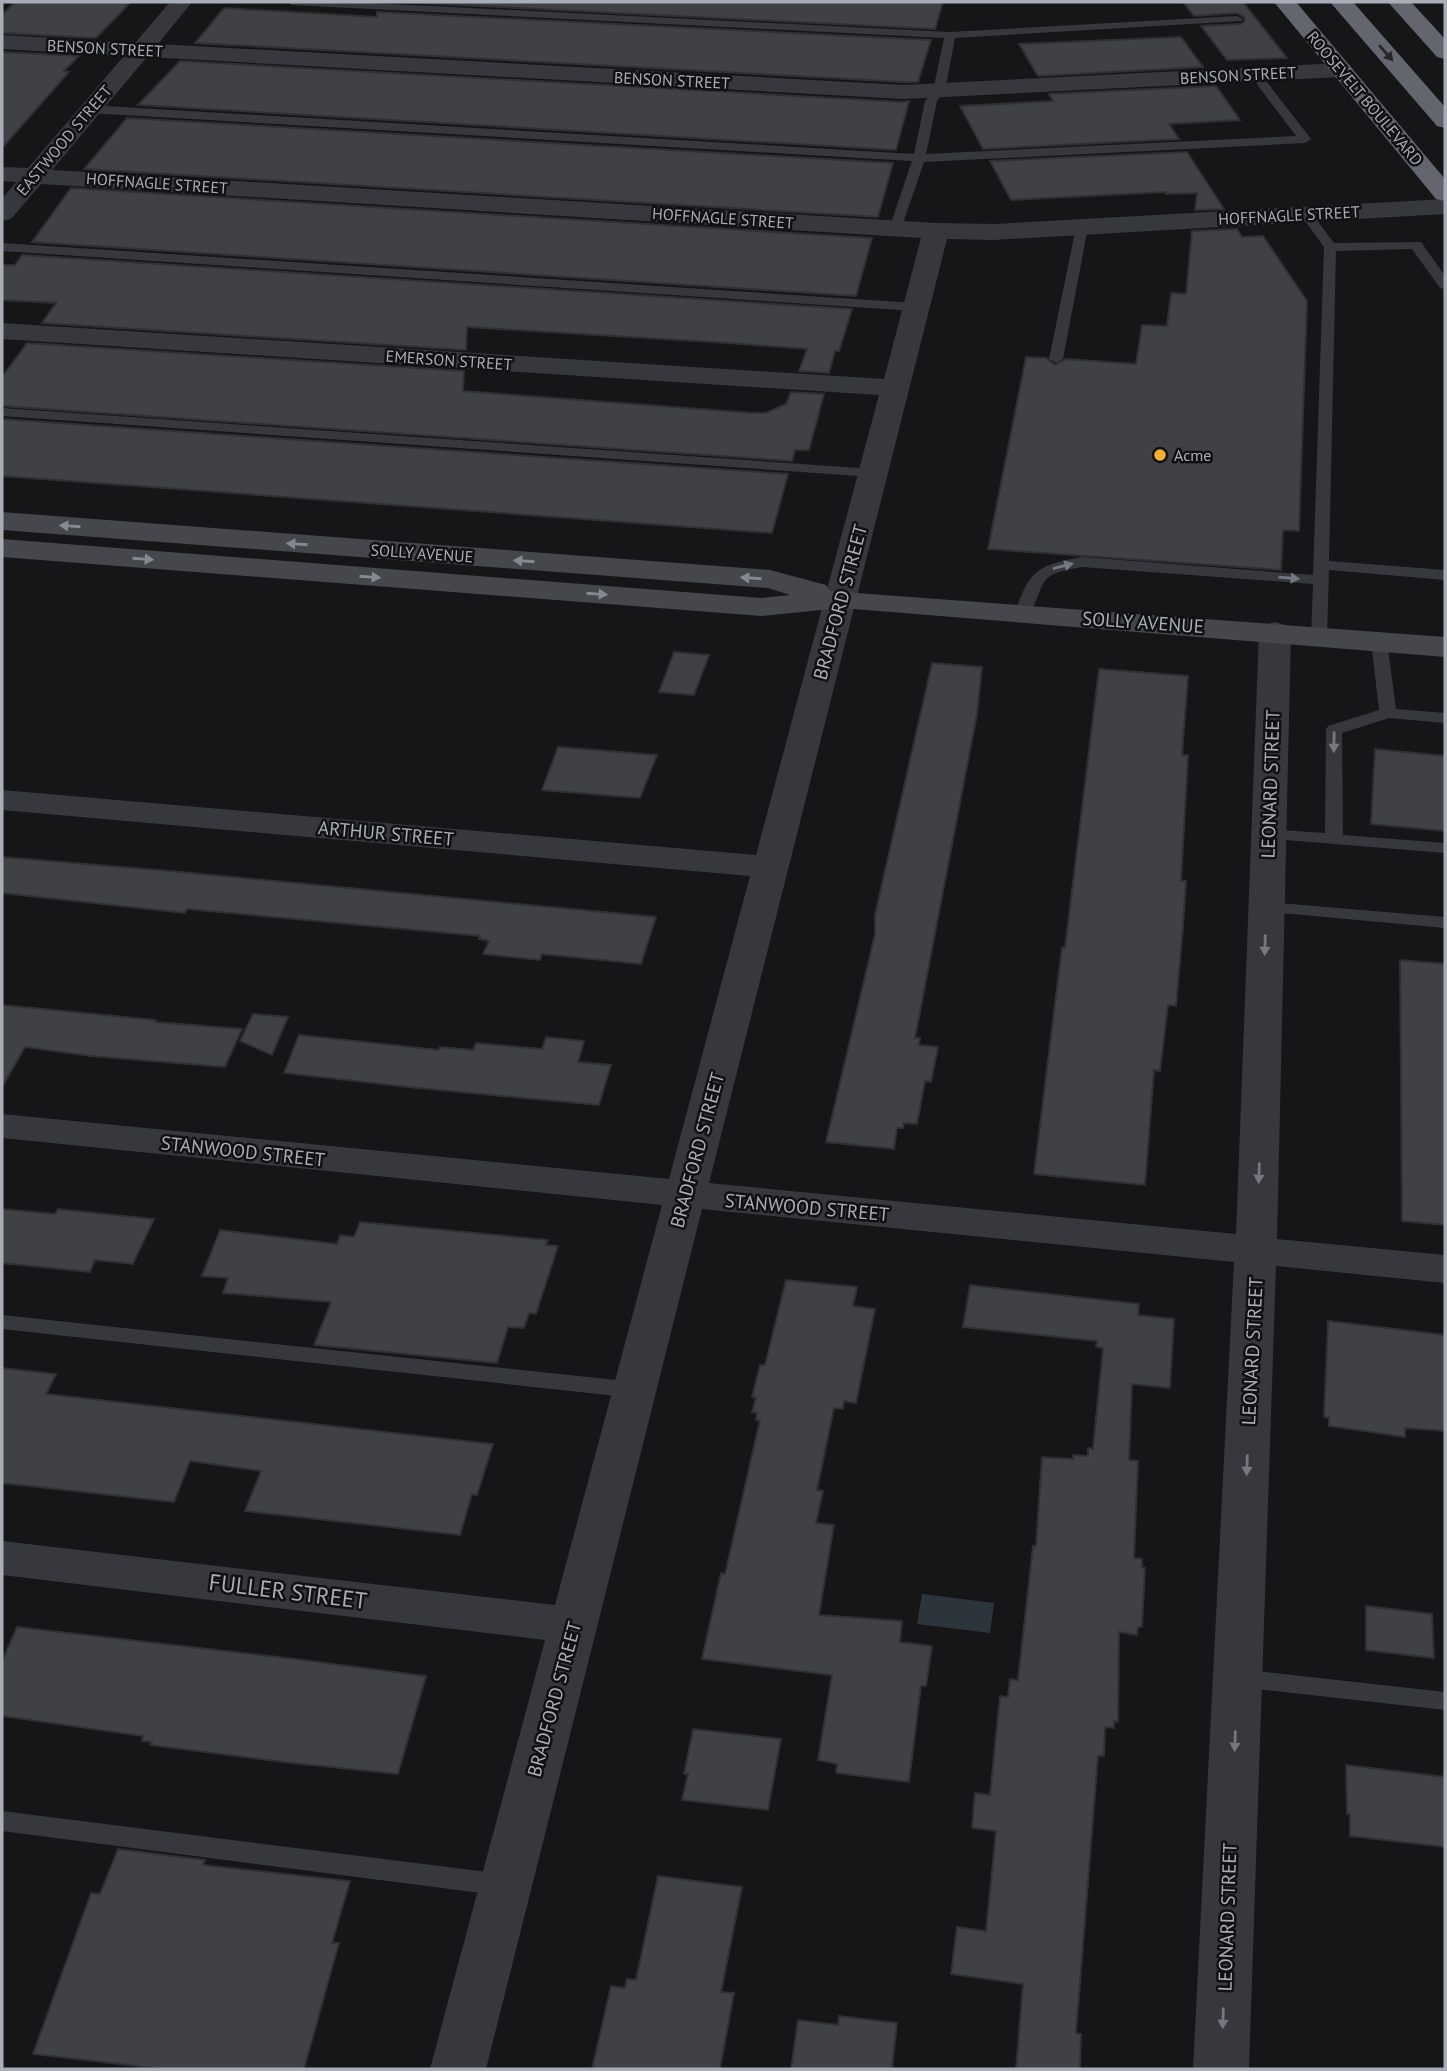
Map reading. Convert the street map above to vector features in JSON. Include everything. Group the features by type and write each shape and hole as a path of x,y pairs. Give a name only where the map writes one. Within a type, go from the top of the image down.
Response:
{"highway":[{"name":"ROOSEVELT BOULEVARD","path":"1285,2 1445,194"},
{"path":"1341,2 1445,121"},
{"path":"1399,2 1445,51"}],"street":[{"name":"EASTWOOD STREET","path":"2,214 181,2"},
{"name":"BENSON STREET","path":"2,42 875,91 939,91 1342,70"},
{"name":"HOFFNAGLE STREET","path":"2,174 936,231 993,232 1445,206"},
{"name":"BRADFORD STREET","path":"458,2069 936,231"},
{"name":"EMERSON STREET","path":"2,331 895,388"},
{"name":"SOLLY AVENUE","path":"2,521 770,579 841,599"},
{"name":"SOLLY AVENUE","path":"2,548 761,607 841,599 1445,647"},
{"name":"LEONARD STREET","path":"1221,2069 1256,1250 1275,632"},
{"name":"ARTHUR STREET","path":"2,800 771,867"},
{"name":"STANWOOD STREET","path":"2,1126 1445,1269"},
{"name":"FULLER STREET","path":"2,1558 573,1625"}],"lane":[{"path":"292,2 950,36 1237,19"},
{"path":"895,229 919,158 931,102 939,91 950,36"},
{"path":"88,109 942,159 1305,139 1256,75"},
{"path":"1306,214 1330,247 1319,636"},
{"path":"1056,359 1082,227"},
{"path":"1330,247 1416,245 1445,285"},
{"path":"2,247 916,307"},
{"path":"2,412 873,473"},
{"path":"1023,613 1032,580 1061,565 1082,562 1321,573 1445,575"},
{"path":"1379,641 1388,713"},
{"path":"1334,839 1334,730 1388,713 1445,718"},
{"path":"1268,834 1445,848"},
{"path":"1266,907 1445,923"},
{"path":"2,1322 635,1390"},
{"path":"1238,1678 1445,1701"},
{"path":"2,1821 505,1885"}],"shaded area":[{"path":"922,1594 994,1603 990,1633 917,1624"}],"building":[{"path":"15,2 131,2 96,38 2,33 2,15"},
{"path":"399,2 943,2 935,29"},
{"path":"1183,2 1243,2 1287,58 1227,60 1201,26 1241,24 1245,21 1244,17 1237,13 1194,16"},
{"path":"224,8 377,17 377,12 931,40 918,82 195,43"},
{"path":"1181,37 1203,67 1038,76 1019,44"},
{"path":"2,52 79,56 64,71 69,72 2,148"},
{"path":"180,61 909,101 896,150 138,105"},
{"path":"1216,86 1240,120 1169,124 1179,139 983,149 960,106 1053,101 1049,94"},
{"path":"127,118 893,163 878,217 84,169"},
{"path":"1187,152 1224,209 1195,210 1197,193 1165,192 1011,200 990,161"},
{"path":"71,188 872,238 856,296 32,242"},
{"path":"1237,229 1242,237 1263,236 1307,301 1299,531 1283,530 1281,570 988,549 1026,357 1046,358 1055,365 1066,359 1136,364 1142,325 1167,326 1171,293 1186,294 1192,231"},
{"path":"22,255 852,309 829,373 799,371 807,349 729,343 467,327 466,350 42,323 56,303 2,300 2,265 15,265"},
{"path":"27,343 464,371 463,391 753,413 766,413 786,404 791,392 824,394 809,450 795,450 792,461 2,406 2,377"},
{"path":"2,419 788,474 772,533 2,476"},
{"path":"674,652 709,655 694,695 659,692"},
{"path":"932,663 982,667 977,714 915,1038 920,1038 919,1045 938,1047 931,1082 925,1081 917,1124 904,1123 903,1128 897,1128 894,1149 826,1142 875,934 875,915"},
{"path":"1099,669 1188,676 1182,755 1188,755 1181,881 1186,881 1183,927 1176,1006 1168,1005 1160,1071 1154,1070 1145,1185 1034,1174"},
{"path":"558,747 657,755 640,798 542,790"},
{"path":"1375,749 1445,756 1445,831 1371,824"},
{"path":"2,857 656,917 641,964 542,954 540,960 483,954 489,941 479,939 480,936 187,909 185,913 2,893"},
{"path":"1400,960 1445,964 1445,1225 1402,1221"},
{"path":"2,1005 242,1029 225,1067 91,1056 25,1047 2,1087"},
{"path":"253,1014 288,1017 272,1055 240,1041"},
{"path":"299,1035 439,1050 440,1047 473,1050 476,1043 542,1049 546,1037 584,1041 578,1062 611,1065 599,1105 418,1088 284,1073"},
{"path":"2,1209 55,1214 58,1209 154,1219 133,1264 95,1260 90,1272 2,1263"},
{"path":"360,1222 548,1240 546,1245 558,1246 536,1314 529,1313 524,1328 508,1327 497,1363 314,1345 331,1302 223,1293 228,1278 202,1276 220,1230 337,1244 340,1235 354,1237"},
{"path":"786,1280 857,1287 853,1306 875,1309 856,1403 844,1401 843,1409 834,1408 817,1490 823,1491 816,1523 834,1525 819,1615 902,1621 900,1642 932,1646 926,1686 921,1686 909,1782 836,1773 837,1764 818,1760 832,1675 702,1659 721,1573 725,1574 760,1420 756,1420 757,1413 752,1412 756,1398 752,1397 760,1365 765,1365"},
{"path":"970,1285 1139,1304 1138,1315 1174,1319 1170,1388 1132,1384 1129,1460 1138,1461 1134,1558 1142,1559 1142,1567 1145,1568 1142,1627 1138,1627 1137,1635 1119,1632 1118,1722 1114,1721 1114,1728 1105,1727 1104,1756 1098,1756 1076,2033 1081,2034 1080,2069 1016,2069 1023,1984 951,1974 957,1927 986,1931 996,1831 972,1828 975,1793 990,1795 1000,1696 1008,1697 1010,1679 1018,1680 1033,1546 1036,1546 1042,1457 1073,1459 1073,1455 1088,1456 1088,1448 1093,1449 1103,1348 1096,1347 1097,1341 963,1327"},
{"path":"1328,1321 1445,1335 1445,1431 1405,1428 1405,1437 1329,1426 1329,1418 1324,1417"},
{"path":"2,1368 56,1374 46,1394 493,1444 477,1495 472,1494 460,1535 245,1511 261,1471 190,1461 174,1502 2,1483"},
{"path":"1366,1606 1432,1614 1434,1658 1366,1650"},
{"path":"17,1627 426,1676 398,1774 292,1763 150,1745 152,1742 142,1741 143,1736 2,1716 2,1661"},
{"path":"693,1729 781,1739 768,1810 682,1800"},
{"path":"1346,1765 1445,1777 1445,1847 1350,1836"},
{"path":"118,1849 205,1860 203,1865 350,1881 332,1943 339,1943 304,2069 162,2069 33,2054 91,1893 100,1894"},
{"path":"658,1876 742,1887 721,1992 734,1993 720,2069 592,2069 611,1986 625,1988 627,1979 636,1980"},
{"path":"839,2016 897,2023 892,2069 791,2069 798,2020 838,2025"}],"place":[{"name":"Acme","path":"1160,455"}]}
